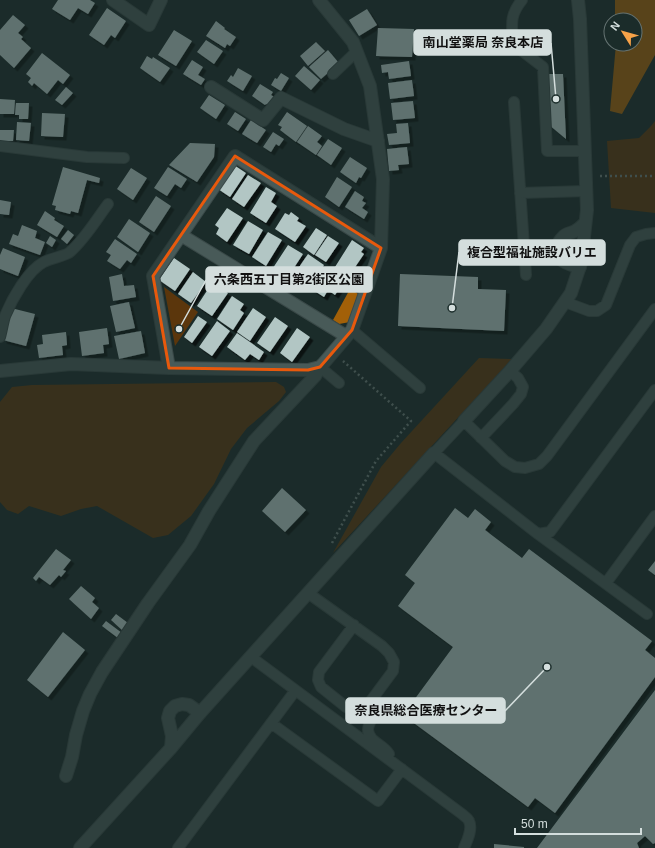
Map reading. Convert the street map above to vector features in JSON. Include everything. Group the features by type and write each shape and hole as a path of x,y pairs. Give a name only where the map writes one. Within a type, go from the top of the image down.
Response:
{"street":[{"path":"113,0 149,25 161,0"},
{"path":"66,776 83,711 102,672 148,603 190,545 209,511 254,441 315,376 320,367 349,333 381,248 383,179 370,86 353,42 319,0"},
{"path":"464,421 546,329 572,293 580,267 587,210 578,0"},
{"path":"211,87 263,120 281,98 344,130 378,141"},
{"path":"169,368 153,276 235,156 381,248"},
{"path":"580,267 564,262 559,258 556,248 558,243 565,235 577,230 585,223"},
{"path":"181,235 349,333"},
{"path":"0,371 70,364 169,368 308,370 320,367"},
{"path":"80,848 434,453"},
{"path":"171,748 172,736 168,718 172,707 182,704 189,705 200,713"}],"lane":[{"path":"522,0 516,7 512,17 513,44 543,67 547,151 585,151"},
{"path":"333,74 357,51"},
{"path":"514,102 526,275"},
{"path":"0,146 87,157 124,158"},
{"path":"520,193 586,191"},
{"path":"0,337 5,317 13,299 32,271 43,262 68,254 81,241 108,204"},
{"path":"565,302 589,311 597,311 606,305 630,245 636,237 655,233"},
{"path":"647,614 538,534 434,453 464,421 505,461 515,467 525,468 539,464 547,456 655,309"},
{"path":"349,333 420,388"},
{"path":"320,367 339,383"},
{"path":"481,438 521,394 523,387 518,378 510,371"},
{"path":"538,534 550,532 655,390"},
{"path":"606,583 655,516"},
{"path":"308,593 354,625 382,646 389,653 394,662 393,671 370,702 364,708 355,710 346,707 321,687 318,680 320,672 354,625"},
{"path":"251,657 462,814 469,821 470,828 464,848"},
{"path":"178,848 295,691"},
{"path":"370,702 372,714 368,725 369,733 372,739 386,749 400,768"},
{"path":"271,724 378,801 400,768"}],"path":[{"path":"586,176 655,176"},
{"path":"331,546 376,461 411,421 354,369"}],"highlighted area":[{"path":"235,156 381,248 352,330 320,367 308,370 169,368 153,276"}],"shaded area":[{"path":"615,0 655,0 655,55 622,114 610,111 615,52 643,52 643,12 615,12"},
{"path":"655,121 655,213 611,208 607,141 639,138"},
{"path":"164,287 198,312 175,346"},
{"path":"350,289 360,295 350,322 339,324 333,320"},
{"path":"479,358 512,359 333,553 381,467"},
{"path":"276,382 284,387 286,392 279,401 247,428 231,449 214,484 191,516 168,535 153,538 97,506 81,509 61,516 29,506 18,514 7,510 0,502 0,402 12,387 32,385"}],"building":[{"path":"58,0 90,0 95,3 88,14 78,8 70,20 52,9"},
{"path":"107,8 126,21 115,38 111,35 104,45 89,35"},
{"path":"367,9 377,25 359,36 349,20"},
{"path":"13,15 25,25 18,33 23,37 21,39 31,48 14,68 0,55 0,30"},
{"path":"216,21 225,28 224,29 236,37 230,46 227,44 225,48 206,36"},
{"path":"378,28 414,29 412,57 376,56"},
{"path":"174,30 192,41 176,66 158,55"},
{"path":"206,40 223,51 214,64 197,52"},
{"path":"316,42 325,51 308,66 300,56"},
{"path":"328,50 338,62 321,79 309,67"},
{"path":"42,53 70,75 63,84 58,80 47,94 34,83 32,86 28,82 31,78 26,74"},
{"path":"147,56 152,59 153,57 170,68 160,82 140,68"},
{"path":"192,60 203,67 198,75 205,79 201,85 183,74"},
{"path":"409,61 411,76 389,79 388,72 382,73 381,65"},
{"path":"304,66 320,80 311,90 295,76"},
{"path":"238,68 252,76 243,91 227,81 231,75 233,77"},
{"path":"281,73 289,78 281,91 271,85 275,78 277,79"},
{"path":"546,74 563,74 566,139 548,124"},
{"path":"412,80 414,96 390,99 388,83"},
{"path":"260,84 273,92 271,95 274,97 269,105 265,105 252,96"},
{"path":"66,87 73,93 62,105 55,100"},
{"path":"209,95 225,105 216,119 200,108"},
{"path":"0,99 15,100 14,114 0,114"},
{"path":"413,101 415,118 393,120 391,103"},
{"path":"16,103 29,103 28,119 19,119 19,115 15,115"},
{"path":"235,112 246,119 238,131 227,124"},
{"path":"287,112 307,126 296,142 280,130 282,127 278,125"},
{"path":"42,113 65,114 63,137 41,136"},
{"path":"251,120 266,130 257,143 242,134"},
{"path":"17,122 31,123 29,141 16,140"},
{"path":"408,123 410,143 389,145 387,134 397,133 396,124"},
{"path":"308,126 322,136 317,142 322,146 316,155 297,142"},
{"path":"0,130 14,130 13,141 0,141"},
{"path":"273,132 284,139 279,146 276,144 271,152 263,147"},
{"path":"328,139 342,148 331,165 317,155"},
{"path":"190,143 215,144 214,157 197,182 169,165"},
{"path":"407,147 409,164 398,165 399,170 389,171 387,149"},
{"path":"350,157 367,168 356,183 340,172"},
{"path":"234,165 246,173 230,197 218,189"},
{"path":"63,167 100,178 99,183 87,180 78,213 71,211 70,214 55,210 56,206 52,205"},
{"path":"168,167 187,179 181,188 175,184 167,196 154,188"},
{"path":"131,168 147,178 133,200 117,189"},
{"path":"248,175 261,183 244,207 232,199"},
{"path":"337,177 352,187 339,207 325,197"},
{"path":"266,187 276,193 271,202 277,206 266,223 250,213"},
{"path":"355,191 364,197 362,201 366,203 362,208 368,212 364,219 345,207"},
{"path":"156,196 171,206 154,232 139,222"},
{"path":"0,200 11,202 9,215 0,214"},
{"path":"227,208 243,218 227,242 216,234 219,228 215,225"},
{"path":"45,211 55,218 54,220 64,226 57,237 37,225"},
{"path":"291,212 299,218 297,221 306,226 295,242 275,229 285,213 289,215"},
{"path":"129,219 150,233 138,252 117,237"},
{"path":"248,221 263,230 249,254 233,245"},
{"path":"22,225 37,231 35,238 45,242 40,255 9,244 13,234 18,236"},
{"path":"316,228 327,235 314,255 303,247"},
{"path":"68,230 74,235 67,244 61,239"},
{"path":"268,232 282,240 266,266 252,257"},
{"path":"50,236 56,240 52,247 46,243"},
{"path":"328,236 339,243 326,262 315,255"},
{"path":"115,239 137,254 131,263 127,260 120,269 107,261 111,255 106,252"},
{"path":"352,240 364,248 361,252 364,254 349,276 335,267"},
{"path":"288,245 303,254 286,280 271,271"},
{"path":"3,248 25,257 18,276 0,269 0,255"},
{"path":"308,254 324,265 310,287 293,276"},
{"path":"174,258 190,269 175,291 159,280"},
{"path":"329,267 340,275 337,279 343,283 335,295 328,290 324,297 313,290"},
{"path":"193,272 206,282 191,303 178,294"},
{"path":"122,274 124,286 134,285 136,297 113,301 109,277"},
{"path":"400,274 478,277 478,289 506,290 504,331 398,326"},
{"path":"212,283 228,293 212,316 197,306"},
{"path":"232,296 244,304 240,310 244,313 233,330 217,319"},
{"path":"129,302 135,328 116,332 110,306"},
{"path":"11,308 35,314 26,346 3,340"},
{"path":"253,308 266,317 250,341 237,332"},
{"path":"198,316 207,322 192,343 184,337"},
{"path":"275,317 288,326 270,352 257,343"},
{"path":"217,321 230,331 212,356 199,347"},
{"path":"107,328 109,344 103,345 104,353 82,356 79,332"},
{"path":"297,328 310,337 292,362 280,353"},
{"path":"141,331 145,353 119,359 114,336"},
{"path":"66,332 67,345 62,346 63,355 39,358 37,345 43,344 42,335"},
{"path":"237,333 264,352 259,360 250,354 245,360 227,347"},
{"path":"282,488 306,510 285,532 262,511"},
{"path":"455,508 468,518 475,509 491,522 485,530 522,558 529,549 652,641 645,650 655,658 655,677 555,813 535,798 528,807 403,715 453,647 398,606 415,583 405,575"},
{"path":"56,549 71,560 63,570 66,571 61,577 59,575 50,585 39,577 36,581 33,578"},
{"path":"655,561 655,575 648,570"},
{"path":"81,586 95,598 92,602 99,608 91,619 69,599"},
{"path":"116,614 128,623 122,630 111,620"},
{"path":"106,621 122,633 118,638 102,626"},
{"path":"63,632 85,650 48,697 27,680"},
{"path":"655,690 655,843 653,844 645,836 637,843 639,848 537,848"},
{"path":"494,844 524,847 524,848 494,848"}],"place":[{"name":"南山堂薬局 奈良本店","path":"556,99"},
{"name":"複合型福祉施設バリエ","path":"452,308"},
{"name":"六条西五丁目第2街区公園","path":"179,329"},
{"name":"奈良県総合医療センター","path":"547,667"}]}
